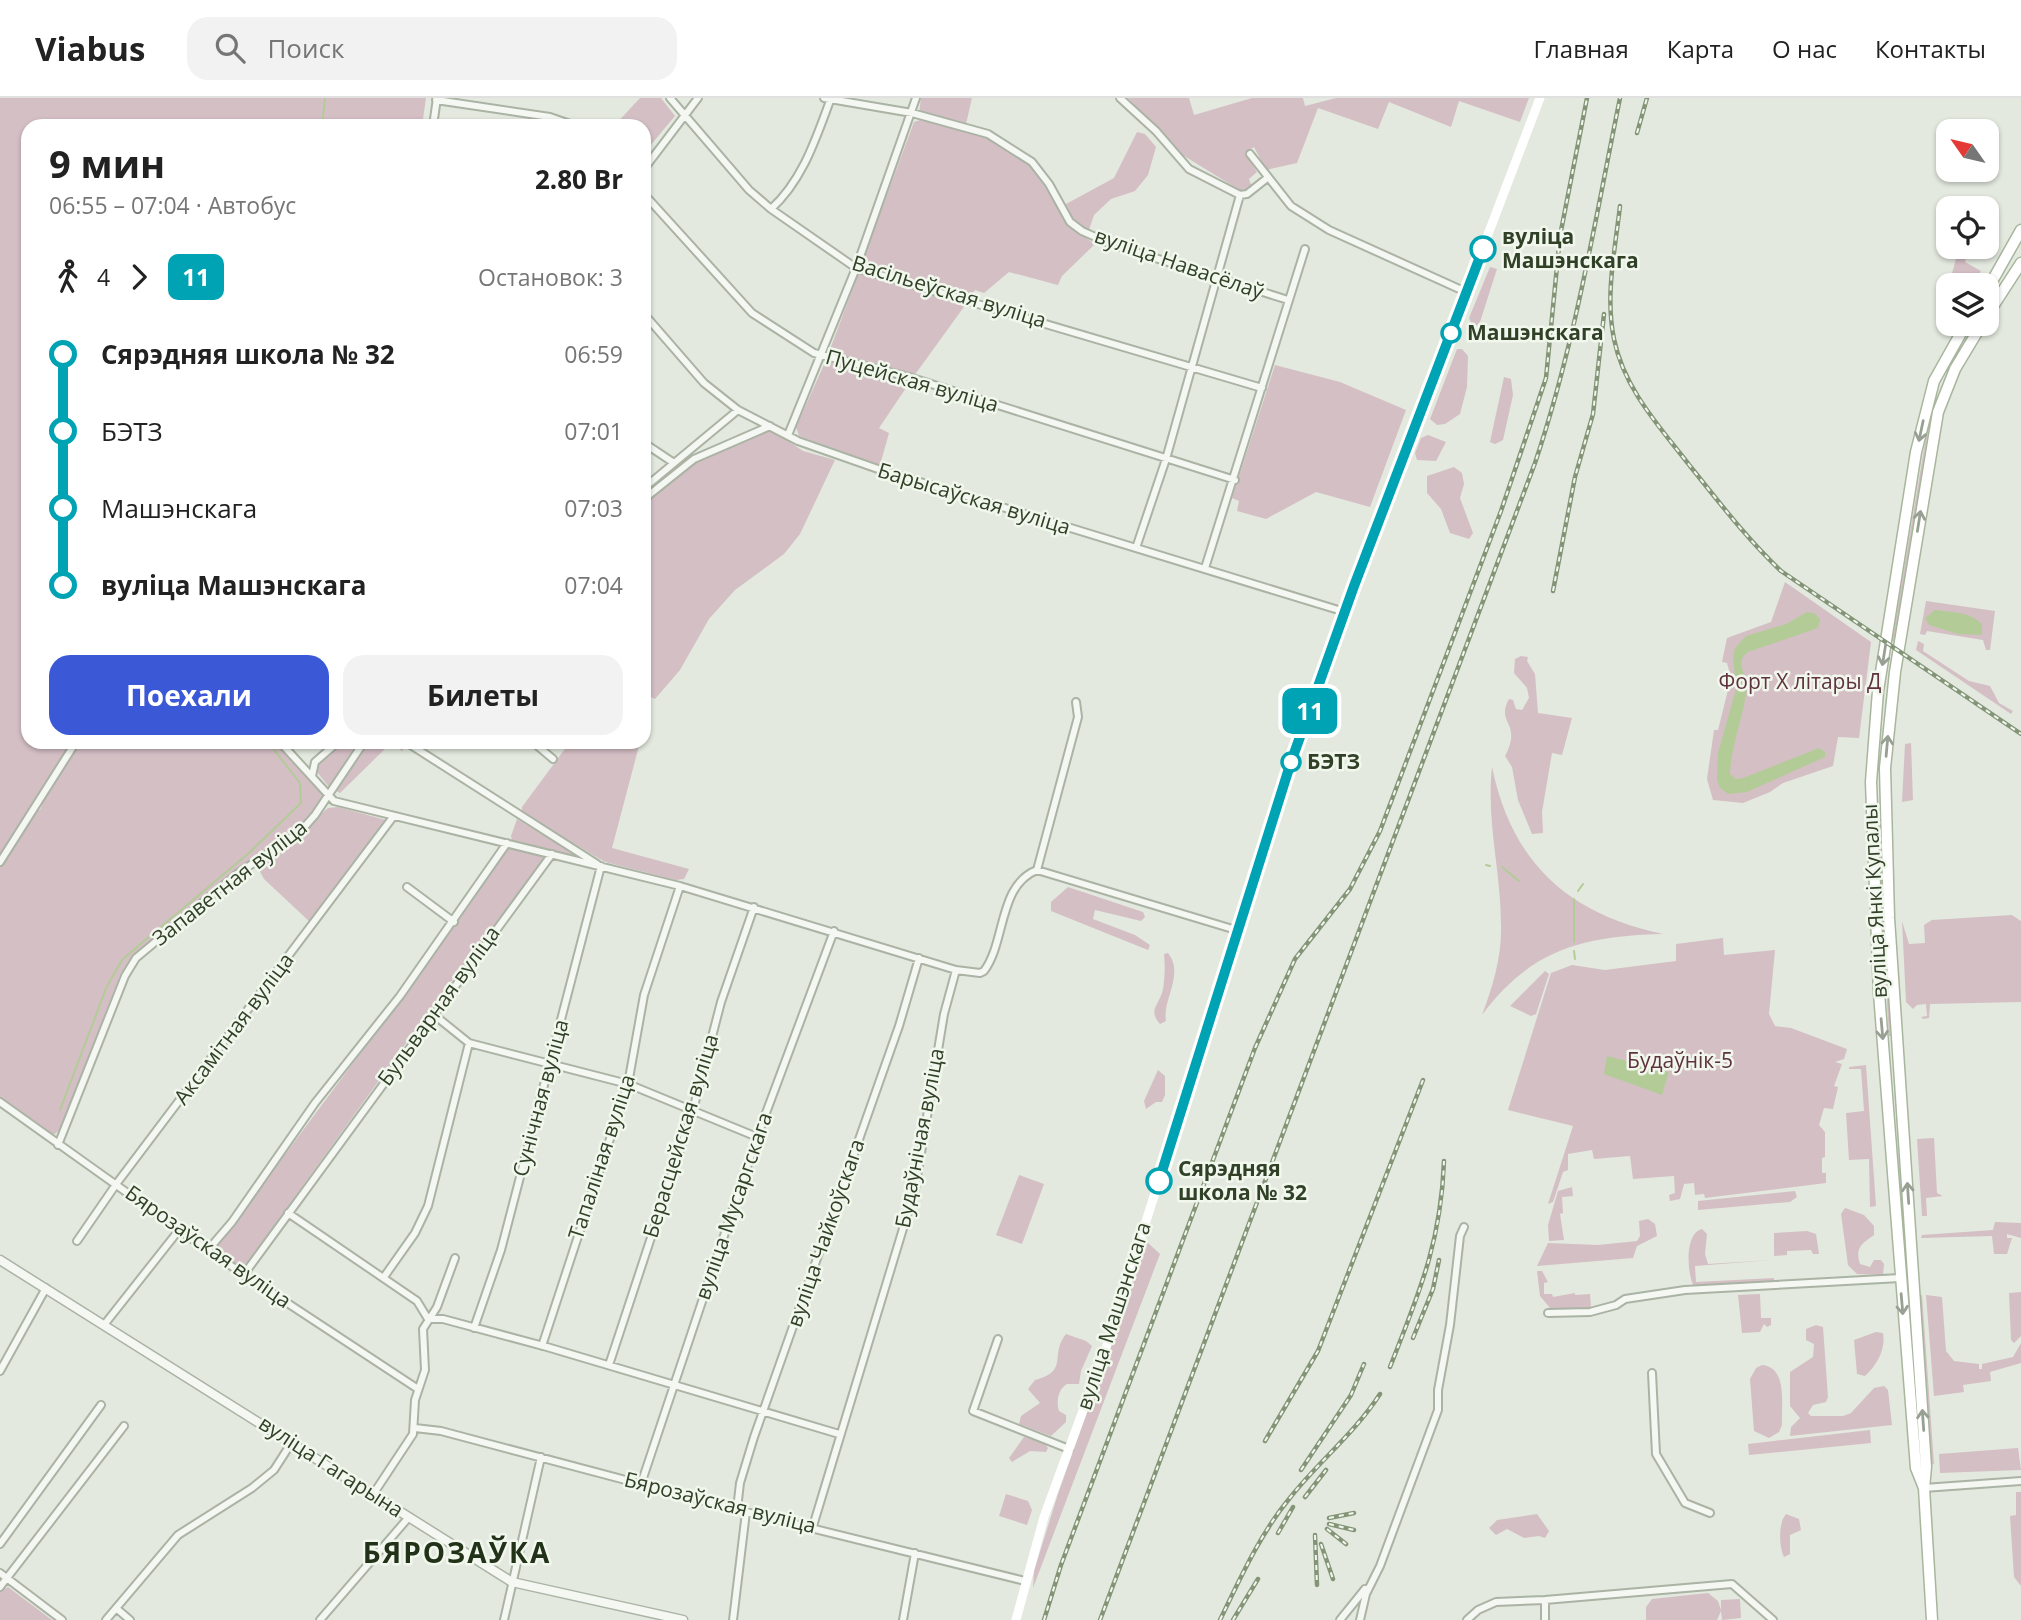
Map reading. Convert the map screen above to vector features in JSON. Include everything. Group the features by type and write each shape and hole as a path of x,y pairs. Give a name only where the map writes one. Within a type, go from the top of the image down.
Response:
{"main road":[{"name":"вуліца Машэнскага","path":"1016,1620 1025,1581 1107,1345 1236,930 1345,612 1540,98"},
{"path":"1997,273 2021,230"},
{"path":"1999,297 2021,262"},
{"name":"вуліца Янкі Купалы","path":"1924,1488 1916,1468 1896,1228 1878,982 1871,782 1878,691 1914,463 1929,395 1945,358 1959,336"},
{"name":"вуліца Янкі Купалы","path":"1933,1620 1888,902 1884,782 1898,653 1931,445 1942,399 1955,369 1975,336"},
{"path":"1929,395 1942,399"},
{"path":"1871,782 1884,782"},
{"path":"1896,1228 1910,1227"}],"street":[{"name":"Васільеўская вуліца","path":"670,98 749,190 771,209 856,268 1262,388"},
{"path":"651,159 698,98"},
{"path":"788,435 856,268 916,98"},
{"path":"1120,98 1156,131 1189,169 1240,195 1247,194 1266,179"},
{"path":"433,119 436,99 556,119"},
{"path":"771,209 785,196 806,162 828,99"},
{"name":"вуліца Навасёлаў","path":"828,99 912,113 973,128 1009,145 1032,162 1049,184 1070,222 1082,231 1288,300"},
{"path":"1250,154 1266,179 1291,206 1329,230 1466,292"},
{"path":"1136,548 1166,459 1240,195"},
{"name":"Пуцейская вуліца","path":"651,202 752,313 821,354 909,377 1235,480"},
{"path":"1205,568 1235,480 1304,249"},
{"name":"Барысаўская вуліца","path":"651,322 704,383 738,410 788,435 866,465 1345,612"},
{"path":"651,482 738,410"},
{"path":"651,493 694,459 770,426"},
{"path":"651,448 674,463"},
{"path":"285,749 334,802 680,886 956,970 980,974 984,971 1008,902 1020,885 1037,870 1078,718 1076,702"},
{"path":"0,862 72,749"},
{"path":"312,776 315,762 330,749"},
{"name":"Запаветная вуліца","path":"58,1145 125,976 136,958 237,874 300,832 359,749"},
{"path":"417,749 601,866"},
{"path":"541,749 553,759"},
{"name":"Аксамітная вуліца","path":"77,1241 117,1183 393,817"},
{"name":"Бульварная вуліца","path":"208,1250 454,922 507,843"},
{"name":"Бульварная вуліца","path":"245,1273 552,854"},
{"name":"Сунічная вуліца","path":"474,1328 500,1250 601,866"},
{"path":"1037,870 1236,930"},
{"name":"Тапаліная вуліца","path":"542,1346 628,1084 644,995 680,886"},
{"name":"Бульварная вуліца","path":"407,887 454,922"},
{"name":"Берасцейская вуліца","path":"609,1365 694,1110 721,1002 754,907"},
{"name":"вуліца Мусаргскага","path":"641,1484 757,1138 834,931"},
{"name":"вуліца Чайкоўскага","path":"737,1509 740,1483 899,1026 919,958"},
{"name":"Будаўнічая вуліца","path":"813,1526 915,1189 944,1014 956,970"},
{"path":"433,1014 469,1043 628,1084 757,1138"},
{"path":"384,1277 415,1233 428,1206 469,1043"},
{"name":"Бярозаўская вуліца","path":"0,1102 208,1250 418,1389"},
{"path":"288,1213 417,1301 428,1319"},
{"path":"1340,1620 1380,1566 1438,1410 1438,1390 1450,1325 1460,1236 1464,1227"},
{"path":"104,1325 179,1230"},
{"path":"374,1493 415,1428 418,1389 425,1370 423,1334 428,1319 437,1307 455,1258"},
{"name":"вуліца Гагарына","path":"0,1260 293,1441 512,1581 683,1620"},
{"path":"1548,1313 1590,1312 1616,1305 1625,1299 1685,1290 1900,1278"},
{"path":"0,1371 46,1288"},
{"path":"428,1319 443,1319 542,1346 839,1434"},
{"path":"998,1339 973,1411 1069,1449"},
{"path":"1652,1373 1656,1454 1685,1503 1710,1513"},
{"path":"0,1544 101,1405"},
{"path":"0,1587 124,1426"},
{"name":"Бярозаўская вуліца","path":"415,1428 426,1427 746,1512 813,1526 1025,1581"},
{"path":"106,1620 178,1535 252,1488 274,1470 293,1441"},
{"path":"504,1620 541,1457"},
{"path":"1924,1488 2021,1481"},
{"path":"733,1620 746,1512"},
{"path":"320,1620 409,1517"},
{"path":"903,1620 915,1553"},
{"path":"0,1573 62,1620"},
{"path":"1360,1620 1372,1579"},
{"path":"1467,1620 1478,1610 1496,1602 1545,1601 1732,1584 1773,1620"},
{"path":"1545,1601 1545,1620"},
{"path":"116,1608 130,1620"}],"green space":[{"path":"0,98 426,98 423,119 21,119 21,749 68,749 33,806 40,810 47,792 75,749 282,749 323,796 311,816 232,873 131,957 120,975 60,1129 55,1134 48,1135 0,1098 0,867 4,862 0,858"},
{"path":"640,98 661,98 675,116 651,145 651,119 620,119"},
{"path":"921,98 972,98 966,124 919,113"},
{"path":"1128,98 1189,98 1194,115 1252,98 1303,98 1305,106 1336,98 1529,98 1520,122 1459,101 1451,127 1389,102 1378,129 1318,108 1297,163 1266,170 1254,147 1245,153 1257,172 1249,179 1252,187 1241,191 1181,154"},
{"path":"920,120 981,136 1010,149 1033,170 1075,228 1095,244 1062,276 1058,285 1009,272 984,293 975,290 971,296 861,265 914,122"},
{"path":"1137,132 1145,134 1156,147 1148,175 1135,191 1111,199 1094,215 1089,230 1081,226 1074,220 1066,204 1114,178"},
{"path":"1956,259 1966,259 1965,262 1981,271 1980,273 1952,273"},
{"path":"1490,267 1497,269 1480,322 1476,326 1472,325 1469,318"},
{"path":"859,272 966,304 914,376 829,352"},
{"path":"1457,349 1462,349 1468,356 1467,387 1460,414 1445,424 1437,425 1430,419"},
{"path":"827,358 910,382 879,428 889,433 880,465 799,436 796,427"},
{"path":"1275,365 1340,382 1406,410 1370,507 1316,492 1266,519 1237,511 1239,501 1232,498"},
{"path":"1504,377 1511,379 1513,395 1503,440 1495,444 1490,442"},
{"path":"1932,407 1896,642 1892,641"},
{"path":"770,429 803,451 835,460 800,534 784,554 735,590 709,619 680,670 655,699 651,697 651,497 696,460"},
{"path":"1428,435 1446,442 1436,461 1417,460 1415,453 1421,438"},
{"path":"1454,467 1462,473 1464,484 1460,498 1473,533 1469,539 1450,533 1441,509 1427,493 1427,476"},
{"name":"Форт X літары Д","path":"1785,582 1871,642 1859,738 1838,737 1833,766 1783,783 1770,792 1743,803 1713,800 1707,779 1714,730 1718,730 1731,678 1727,663 1722,662 1727,638 1771,622"},
{"path":"1926,601 1995,611 1990,650 1986,650 1983,640 1927,631 1925,635 1920,634"},
{"path":"1918,641 1924,644 1923,651 1969,681 1990,686 1999,703 2013,711 2011,714 1916,650"},
{"path":"1528,657 1527,661 1535,674 1538,713 1572,718 1562,755 1552,753 1542,812 1543,833 1532,834 1518,800 1512,767 1505,756 1511,736 1505,714 1509,699 1513,700 1516,709 1522,710 1529,698 1527,688 1514,673 1515,659"},
{"path":"1911,743 1913,800 1902,802 1905,744"},
{"path":"336,749 385,749 340,793 329,787 317,772 320,762"},
{"path":"565,749 638,749 612,848 689,869 684,879 676,880 605,862 522,813 522,807"},
{"path":"1492,767 1501,801 1514,831 1530,857 1549,879 1572,898 1599,913 1663,934 1608,938 1561,950 1520,975 1482,1015 1496,971 1501,937 1492,826"},
{"path":"1878,798 1893,1036 1889,1036 1875,799"},
{"path":"338,807 386,820 311,923 264,879 258,868 328,808"},
{"path":"517,819 579,857 512,840"},
{"path":"509,848 546,857 440,996 247,1263 239,1266 217,1251 216,1247 447,937"},
{"path":"1068,887 1143,912 1145,917 1141,921 1095,910 1093,919 1135,935 1150,945 1148,950 1051,911 1051,902"},
{"path":"2012,915 2021,921 2021,1002 1930,1004 1929,1018 1923,1019 1921,1017 1927,1016 1926,1004 1917,1005 1913,1009 1906,1002 1902,921 1909,944 1925,943 1924,925 1932,920"},
{"name":"Будаўнік-5","path":"1723,938 1724,955 1775,950 1769,1014 1775,1026 1791,1028 1847,1049 1844,1059 1835,1062 1842,1064 1834,1086 1838,1087 1833,1109 1824,1108 1819,1125 1825,1132 1822,1173 1826,1173 1826,1183 1705,1198 1704,1194 1695,1195 1694,1183 1684,1184 1680,1199 1670,1201 1669,1195 1675,1193 1674,1176 1633,1179 1630,1156 1594,1159 1592,1150 1568,1154 1568,1170 1563,1172 1553,1202 1548,1204 1573,1126 1508,1110 1551,973 1572,965 1605,970 1676,961 1676,944"},
{"path":"1168,953 1173,961 1174,978 1167,1004 1166,1021 1160,1024 1154,1011 1163,989 1164,954"},
{"path":"1545,971 1549,974 1536,1014 1531,1016 1510,1006"},
{"path":"1866,1065 1876,1206 1870,1207 1869,1159 1849,1160 1846,1113 1864,1111 1861,1069 1849,1067"},
{"path":"1158,1070 1165,1076 1165,1095 1162,1102 1156,1102 1146,1109 1144,1101"},
{"path":"1934,1138 1937,1193 1943,1196 1926,1198 1927,1216 1922,1216 1917,1139"},
{"path":"1019,1175 1044,1184 1022,1244 996,1235"},
{"path":"1572,1187 1573,1196 1562,1197 1563,1213 1560,1214 1564,1240 1549,1241 1548,1225 1558,1191"},
{"path":"1795,1191 1797,1197 1790,1202 1698,1210 1698,1201"},
{"path":"1845,1208 1864,1215 1874,1226 1874,1235 1860,1247 1858,1254 1860,1264 1870,1267 1874,1260 1881,1260 1884,1264 1883,1275 1857,1274 1848,1265 1841,1214"},
{"path":"1648,1219 1655,1224 1657,1236 1637,1246 1633,1258 1537,1266 1548,1243 1598,1245 1637,1241 1640,1236 1639,1221"},
{"path":"1995,1222 2021,1223 2021,1238 2007,1234 2007,1238 2012,1238 2007,1254 1994,1254 1992,1236 1921,1238 1922,1235 1993,1230"},
{"path":"1702,1229 1707,1234 1705,1254 1708,1264 1772,1260 1695,1266 1696,1282 1774,1278 1774,1282 1694,1286 1689,1266 1690,1247 1696,1233"},
{"path":"1807,1231 1816,1234 1819,1254 1813,1254 1811,1250 1787,1251 1787,1255 1774,1256 1774,1233"},
{"path":"1147,1242 1160,1254 1033,1588 1034,1571 1058,1494"},
{"path":"1537,1271 1542,1271 1548,1282 1544,1283 1544,1294 1552,1294 1553,1297 1575,1293 1590,1294 1591,1308 1550,1308 1540,1296"},
{"path":"2021,1292 2021,1336 2014,1343 2011,1340 2009,1293"},
{"path":"1760,1294 1761,1318 1771,1318 1771,1325 1767,1327 1764,1324 1760,1332 1742,1333 1738,1295"},
{"path":"1922,1295 1934,1464 1930,1465 1919,1296"},
{"path":"1926,1295 1942,1297 1946,1351 1954,1361 1979,1364 1979,1369 1982,1369 1982,1364 2013,1357 2021,1343 2021,1363 1990,1372 1991,1381 1963,1385 1964,1392 1934,1396"},
{"path":"1816,1325 1823,1327 1828,1397 1826,1402 1813,1405 1808,1413 1811,1416 1843,1416 1851,1413 1874,1388 1884,1386 1888,1390 1892,1425 1790,1436 1791,1427 1800,1418 1790,1406 1790,1372 1813,1357 1814,1344 1806,1340 1806,1329"},
{"path":"1876,1332 1883,1333 1880,1356 1865,1376 1857,1374 1854,1340"},
{"path":"1066,1334 1092,1346 1081,1371 1079,1384 1067,1384 1060,1392 1058,1407 1059,1411 1066,1415 1066,1422 1051,1436 1019,1424 1021,1416 1040,1403 1028,1389 1035,1380 1046,1376 1056,1367 1061,1342"},
{"path":"1762,1365 1776,1372 1782,1398 1782,1425 1779,1432 1769,1438 1754,1431 1750,1379 1756,1368"},
{"path":"1870,1430 1871,1443 1749,1455 1748,1444"},
{"path":"1024,1437 1044,1443 1048,1448 1046,1452 1030,1451 1012,1462 1009,1458"},
{"path":"2018,1448 2021,1470 1940,1473 1939,1454"},
{"path":"2016,1492 2021,1492 2021,1586 2014,1577 2010,1516 2016,1515"},
{"path":"1006,1494 1028,1501 1032,1510 1027,1525 999,1516"},
{"path":"1537,1514 1549,1531 1545,1538 1524,1538 1507,1529 1496,1535 1489,1528 1497,1520"},
{"path":"1786,1514 1799,1519 1801,1530 1790,1535 1790,1554 1784,1557 1780,1535"},
{"path":"8,1587 52,1620 0,1620 0,1592"},
{"path":"1708,1593 1718,1601 1721,1610 1721,1600 1740,1599 1741,1618 1722,1620 1721,1611 1717,1620 1646,1620 1646,1607 1652,1599"}],"shaded area":[{"path":"1935,610 1972,617 1982,624 1982,635 1958,634 1929,625 1925,618"},
{"path":"1807,612 1814,613 1820,619 1818,628 1748,652 1744,656 1741,665 1747,687 1730,774 1736,779 1743,778 1819,748 1825,752 1825,757 1747,792 1728,794 1720,788 1717,780 1718,753 1736,689 1733,657 1735,648 1746,636 1786,624"},
{"path":"1607,1056 1669,1072 1662,1095 1604,1074"}],"waterway":[{"path":"323,119 325,98"},
{"path":"156,931 250,852 301,803 300,783 273,749"},
{"path":"1486,865 1490,866"},
{"path":"1502,867 1519,881"},
{"path":"1578,891 1583,884"},
{"path":"1574,899 1574,942"},
{"path":"60,1110 107,986 122,960 151,935"},
{"path":"1574,951 1575,959"}],"railway":[{"path":"1044,1620 1061,1565 1255,1048 1295,959 1350,889 1380,831 1501,511 1546,378 1560,236 1587,98"},
{"path":"1100,1620 1535,463 1573,328 1620,98"},
{"path":"1637,133 1647,98"},
{"path":"1620,206 1611,290 1611,323 1626,374 1655,422 1734,520 1781,571 2021,734"},
{"path":"1553,591 1575,477 1593,414 1604,314"},
{"path":"1265,1441 1318,1351 1423,1080"},
{"path":"1390,1367 1427,1267 1438,1217 1444,1161"},
{"path":"1413,1338 1433,1289 1439,1260"},
{"path":"1301,1470 1351,1395 1364,1364"},
{"path":"1220,1620 1269,1527 1300,1486 1359,1422 1380,1394"},
{"path":"1305,1497 1326,1470"},
{"path":"1278,1533 1293,1507"},
{"path":"1329,1518 1354,1513"},
{"path":"1329,1524 1354,1530"},
{"path":"1327,1529 1346,1544"},
{"path":"1315,1535 1317,1585"},
{"path":"1321,1544 1333,1579"},
{"path":"1233,1620 1258,1579"}],"bus line":[{"name":"11","path":"1159,1181 1291,762 1354,586 1483,249"}],"place":[{"name":"вуліца Машэнскага","path":"1483,249"},
{"name":"Машэнскага","path":"1451,333"},
{"name":"БЭТЗ","path":"1291,762"},
{"name":"Сярэдняя школа № 32","path":"1159,1181"}],"district":[{"name":"БЯРОЗАЎКА","path":"457,1553"}]}
